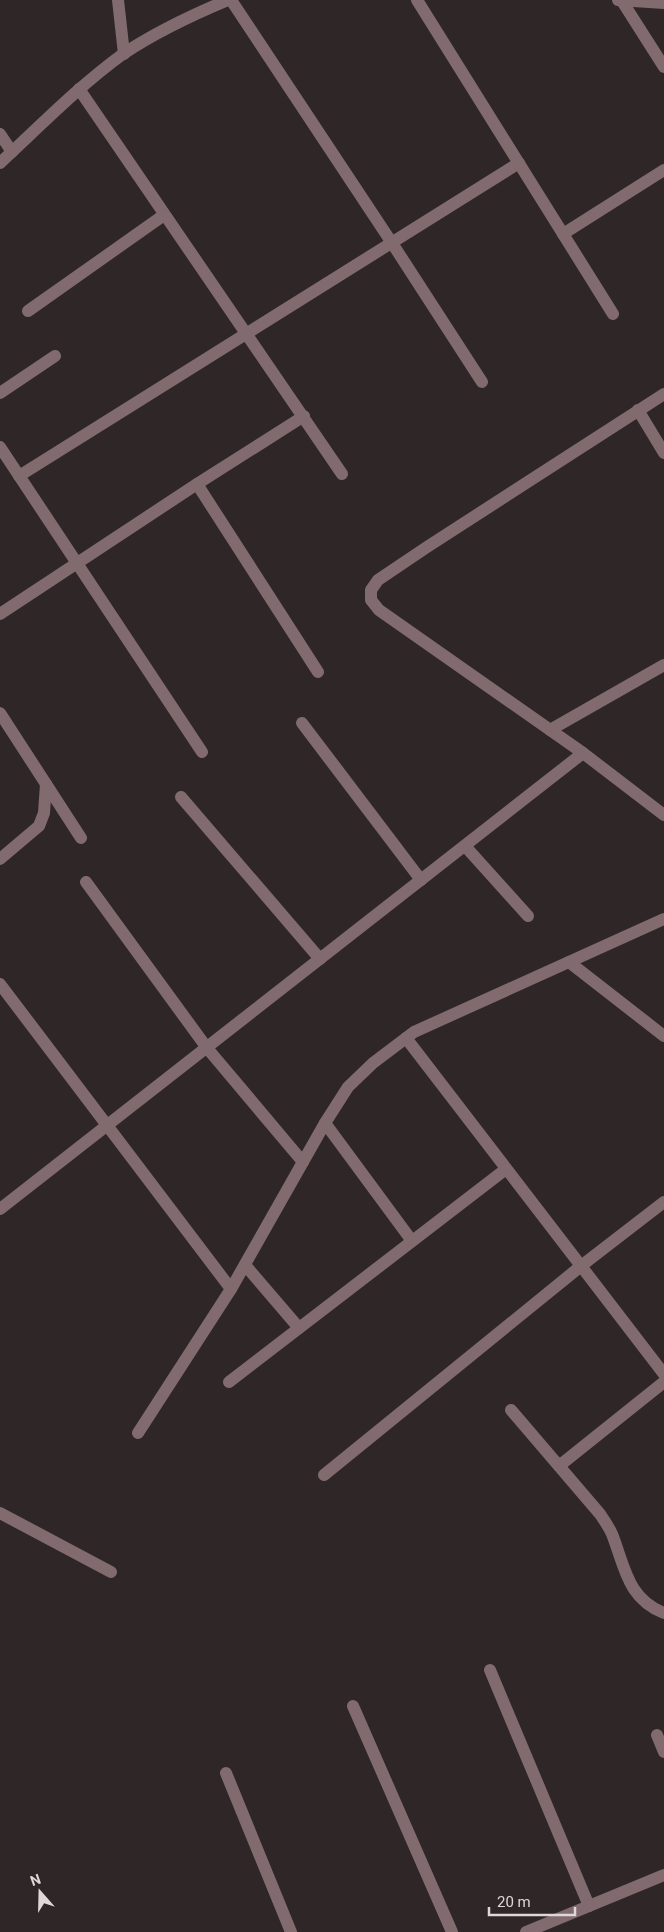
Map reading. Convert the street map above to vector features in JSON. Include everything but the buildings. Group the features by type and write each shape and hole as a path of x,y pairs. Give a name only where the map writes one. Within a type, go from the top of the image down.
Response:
{"street":[{"path":"118,0 124,54"},
{"path":"0,163 79,89 124,54 186,18 230,0 392,242 482,382"},
{"path":"416,0 613,314"},
{"path":"615,0 664,3"},
{"path":"622,1 664,67"},
{"path":"79,89 342,474"},
{"path":"0,134 12,152"},
{"path":"18,476 519,163"},
{"path":"563,234 664,170"},
{"path":"28,312 164,215"},
{"path":"0,394 55,356"},
{"path":"664,394 427,547 378,580 371,590 371,600 379,610 583,753 664,815"},
{"path":"638,410 664,452"},
{"path":"0,614 304,416"},
{"path":"0,447 202,752"},
{"path":"197,484 318,672"},
{"path":"550,730 664,666"},
{"path":"0,713 81,838"},
{"path":"302,723 421,880"},
{"path":"0,1209 583,753"},
{"path":"0,859 39,826 44,813 46,784"},
{"path":"181,797 320,959"},
{"path":"465,846 528,916"},
{"path":"86,882 207,1048 303,1162"},
{"path":"138,1433 231,1289 325,1123 348,1087 373,1063 414,1032 664,919"},
{"path":"569,962 664,1036"},
{"path":"0,984 231,1289"},
{"path":"406,1038 664,1374"},
{"path":"325,1123 412,1241"},
{"path":"229,1382 506,1169"},
{"path":"324,1475 581,1266 664,1202"},
{"path":"245,1265 299,1328"},
{"path":"559,1466 664,1382"},
{"path":"511,1410 600,1514 611,1532 625,1574 637,1595 654,1609 664,1613"},
{"path":"0,1513 111,1572"},
{"path":"490,1670 588,1906"},
{"path":"353,1706 452,1932"},
{"path":"657,1735 664,1752"},
{"path":"226,1773 291,1932"},
{"path":"526,1932 664,1875"}]}
